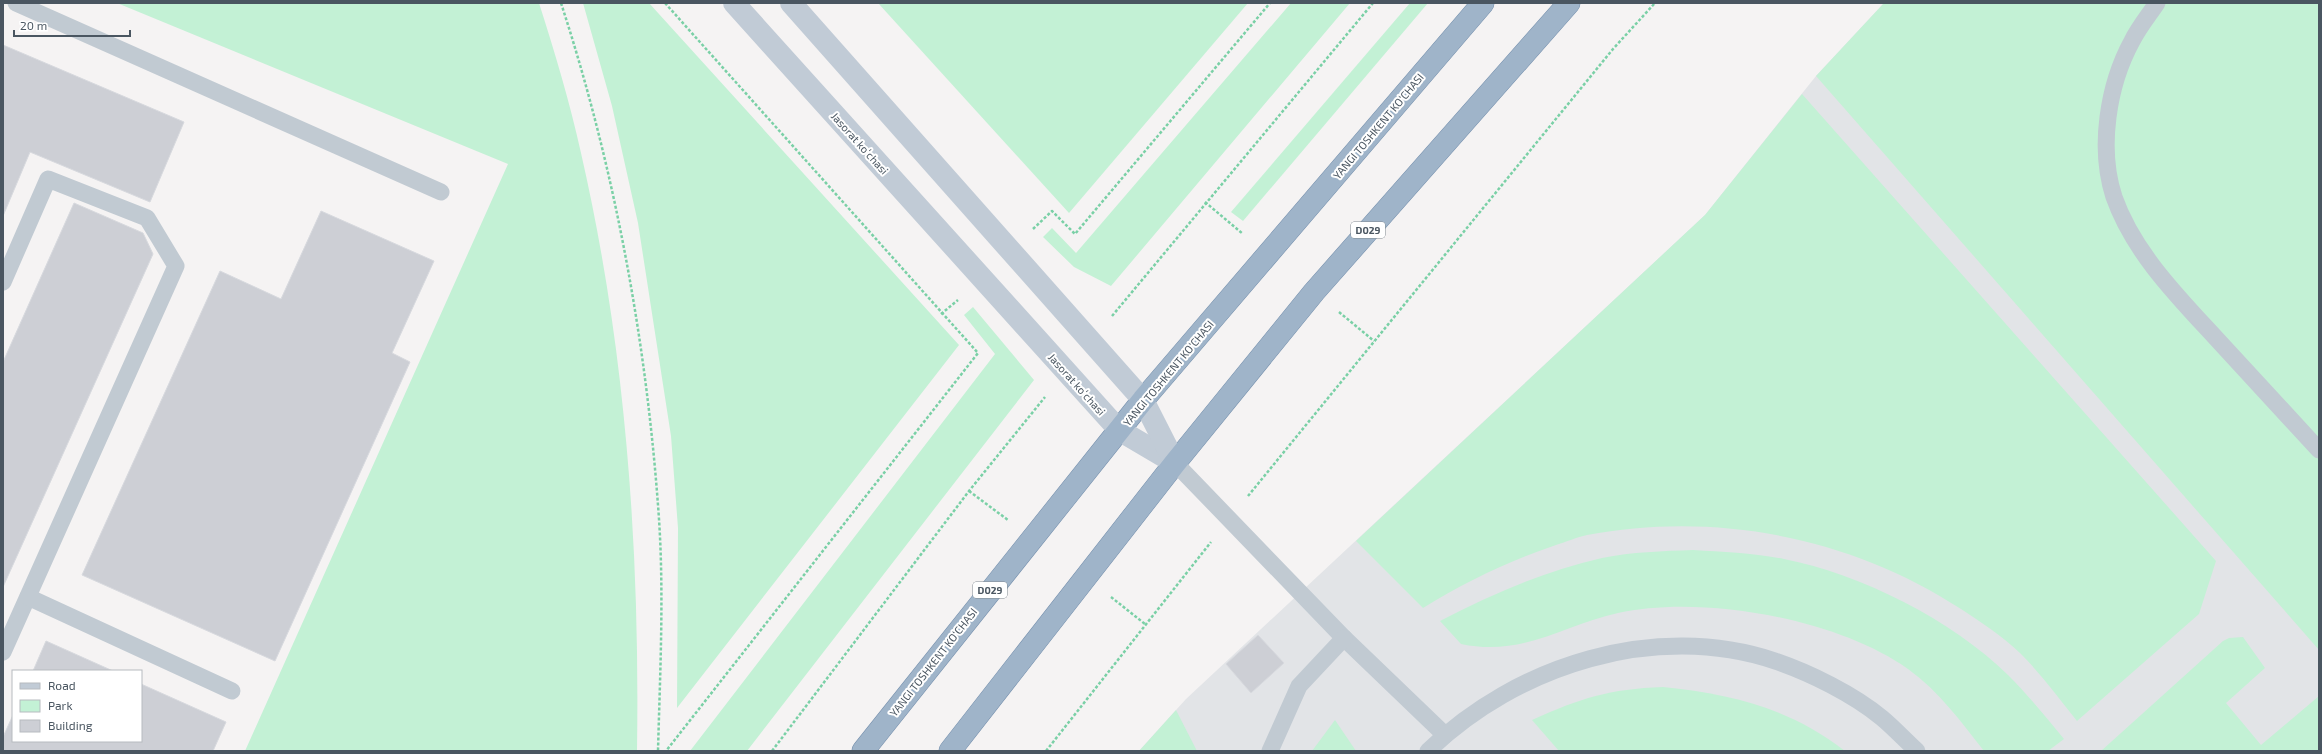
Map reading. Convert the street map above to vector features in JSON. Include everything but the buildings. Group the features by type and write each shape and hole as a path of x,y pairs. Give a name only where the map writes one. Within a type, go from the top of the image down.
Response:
{"highway":[{"name":"YANGI TOSHKENT KO‘CHASI","path":"863,751 1119,430 1483,3"},
{"name":"D029","path":"950,751 1175,464 1314,292 1569,3"}],"main road":[{"name":"Jasorat koʻchasi","path":"734,3 1119,430 1175,464"},
{"path":"790,3 1144,400 1175,464"}],"lane":[{"path":"16,3 441,192"},
{"path":"2157,3 2132,40 2114,86 2107,141 2108,169 2114,197 2139,245 2170,288 2319,450"},
{"path":"3,282 48,179 147,218 176,266 3,652"},
{"path":"1175,464 1344,638 1445,735"},
{"path":"28,597 232,691"},
{"path":"1270,751 1300,686 1344,638"},
{"path":"1428,751 1445,735 1492,700 1546,673 1606,654 1664,647 1721,649 1775,661 1830,685 1850,697 1881,717 1917,751"}],"path":[{"path":"561,3 575,46 606,164 631,283 649,402 659,520 662,640 658,751"},
{"path":"665,3 978,354 666,751"},
{"path":"1052,211 1075,234 1270,3"},
{"path":"1091,341 1372,3"},
{"path":"1046,751 1229,520 1613,49 1655,3"},
{"path":"772,751 969,491 1066,372"}],"shaded area":[{"path":"1884,3 2319,3 2319,751 1139,751 1186,699 1705,215 1816,76"}],"green space":[{"path":"117,3 539,3 562,78 581,153 609,301 619,376 627,450 636,601 637,751 245,751 508,164"},
{"path":"583,3 649,3 959,345 677,708 678,528 671,436 638,223 612,106"},
{"path":"878,3 1248,3 1069,213"},
{"path":"1291,3 1350,3 1111,286 1074,267 1043,237 1052,228 1076,253"},
{"path":"1410,3 1428,3 1243,221 1231,212"},
{"path":"1884,3 2319,3 2319,650 1816,76"},
{"path":"1802,94 2216,561 2199,614 2077,721 2050,686 2020,653 1984,624 1961,609 1919,584 1874,564 1828,548 1781,536 1733,529 1684,526 1636,528 1587,535 1539,551 1504,565 1455,589 1423,608 1356,541 1705,215"},
{"path":"973,307 1034,380 747,751 690,751 995,354 964,315"},
{"path":"1693,550 1761,555 1813,566 1844,576 1904,602 1933,618 1985,655 2023,690 2064,739 2048,751 1984,751 1940,697 1908,669 1879,651 1845,636 1808,624 1768,615 1728,609 1689,607 1652,608 1618,613 1522,643 1483,647 1461,644 1440,621 1519,584 1581,563 1625,554"},
{"path":"2243,637 2265,668 2226,703 2261,745 2319,696 2319,751 2101,751 2223,641 2229,638"},
{"path":"1663,687 1712,694 1759,706 1803,724 1824,736 1845,751 1559,751 1532,720 1581,700 1596,696 1627,690"},
{"path":"1176,710 1197,751 1139,751"},
{"path":"1335,720 1356,751 1312,751"}]}
